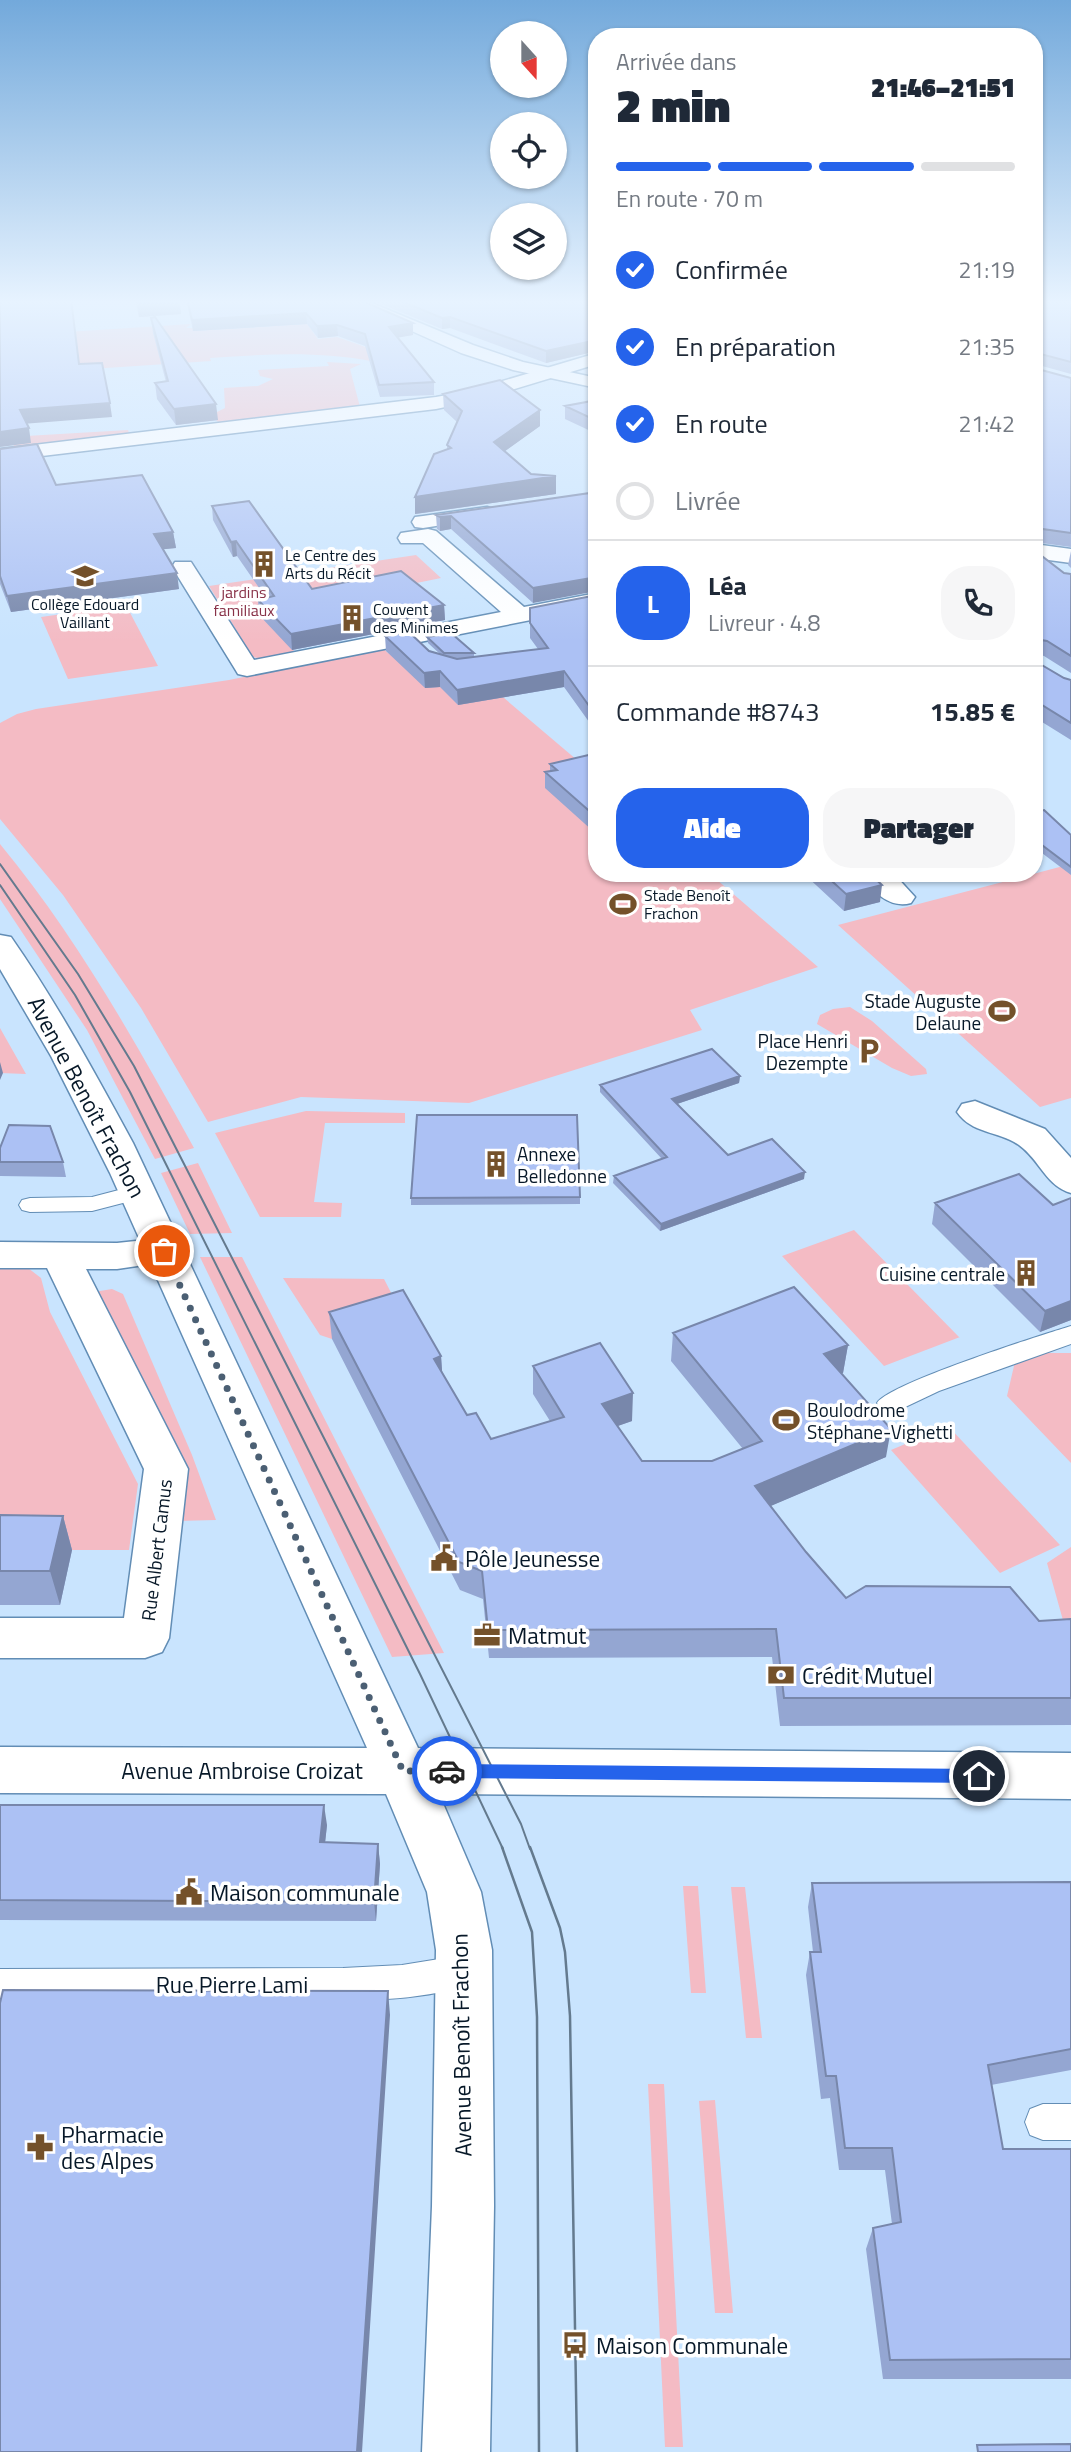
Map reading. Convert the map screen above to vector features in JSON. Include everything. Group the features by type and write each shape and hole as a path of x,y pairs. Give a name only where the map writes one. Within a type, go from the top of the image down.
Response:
{"street":[{"path":"0,455 349,413"},
{"path":"503,510 416,530 428,536 519,615"},
{"path":"1048,558 1071,580"},
{"path":"183,567 247,669 418,644 519,615 588,602"},
{"path":"884,882 900,897"},
{"name":"Avenue Benoît Frachon","path":"0,944 26,983 99,1113 138,1192 403,1771 454,1892 464,1950 463,2206 456,2452"},
{"path":"975,1112 993,1123 1032,1137 1071,1181"},
{"path":"0,1255 117,1256 164,1251"},
{"name":"Rue Albert Camus","path":"0,1638 145,1638 161,1526 166,1468 68,1275 63,1256"},
{"name":"Avenue Ambroise Croizat","path":"0,1770 1071,1776"}],"lane":[{"path":"30,1205 93,1204 138,1192"},
{"path":"890,1403 930,1384 1071,1335"},
{"name":"Rue Pierre Lami","path":"0,1985 343,1984 402,1981 464,1971"}],"green space":[{"path":"8,413 22,419 26,436 128,430 129,433 14,447"},
{"path":"214,413 303,413 219,423 211,415"},
{"name":"jardins familiaux","path":"416,555 441,578 260,615 295,652 262,659 253,657 209,586"},
{"path":"126,605 158,666 68,679 41,617"},
{"path":"383,648 388,653 484,681 588,769 588,882 719,882 818,967 690,1010 702,1030 469,1103 301,1097 208,1122 141,1008 63,895 0,819 0,723 17,714 36,709 229,680"},
{"path":"0,844 80,953 194,1148 155,1159 87,1030 0,899"},
{"name":"Stade Auguste Delaune","path":"1071,864 1071,1098 1040,1107 838,925 1002,882 1043,882 1043,871"},
{"path":"850,1007 872,1021 926,1069 927,1074 911,1076 892,1068 817,1024 820,1015 833,1009"},
{"path":"0,1028 26,1074 0,1073"},
{"path":"306,1111 405,1113 405,1123 325,1123 314,1202 342,1203 341,1217 260,1217 215,1133"},
{"path":"198,1163 232,1233 190,1234 161,1173"},
{"path":"854,1230 960,1337 884,1366 782,1256"},
{"path":"200,1257 242,1257 444,1653 392,1657"},
{"path":"28,1268 41,1278 50,1312 138,1484 129,1550 0,1550 0,1269"},
{"path":"283,1278 384,1279 404,1318 332,1339 320,1335"},
{"path":"112,1289 123,1294 192,1455 216,1520 177,1521 94,1292"},
{"path":"1017,1353 1071,1353 1071,1463 1007,1396"},
{"path":"948,1426 1060,1545 1000,1573 891,1450"},
{"path":"1071,1547 1071,1649 1047,1563"},
{"path":"683,1886 698,1886 706,1993 691,1993"},
{"path":"731,1887 745,1887 762,2038 746,2038"},
{"path":"648,2084 664,2084 683,2447 665,2447"},
{"path":"715,2100 733,2313 715,2313 699,2101"}],"building":[{"path":"0,413 22,413 29,428 0,432"},
{"path":"461,413 535,413 494,442 531,474 556,476 415,497 434,454 451,448 447,445"},
{"path":"1043,413 1071,413 1071,533 1043,529"},
{"path":"37,444 56,485 142,475 173,532 154,534 177,573 7,596 0,576 0,449"},
{"path":"588,493 588,579 533,588 451,516 436,515"},
{"path":"249,501 312,589 401,571 444,605 291,634 258,600 274,596 236,541 231,542 212,506"},
{"path":"1043,557 1064,573 1071,574 1071,656 1043,640"},
{"path":"588,597 588,704 564,671 457,690 440,671 424,673 385,636 409,632 429,651 457,659 548,648 530,623 530,608"},
{"path":"451,633 474,653 444,653 427,637"},
{"path":"1043,666 1071,680 1071,723 1043,706"},
{"path":"588,755 588,810 545,772 557,770 550,764"},
{"path":"1043,810 1071,835 1071,867 1043,846"},
{"path":"833,882 879,882 882,885 846,894"},
{"path":"712,1049 740,1076 672,1099 728,1155 772,1139 805,1172 661,1224 614,1176 667,1157 600,1085"},
{"name":"Annexe Belledonne","path":"417,1115 577,1115 580,1197 411,1198"},
{"path":"9,1125 50,1126 63,1162 0,1162 0,1148"},
{"name":"Cuisine centrale","path":"1019,1174 1053,1205 1071,1198 1071,1301 1045,1311 935,1203"},
{"path":"794,1287 848,1345 824,1354 891,1429 755,1486 846,1598 866,1586 1010,1587 1039,1621 1071,1619 1071,1698 784,1698 776,1629 488,1630 482,1571 459,1562 329,1312 403,1290 441,1356 434,1359 467,1415 476,1413 491,1439 564,1417 533,1366 600,1343 633,1393 602,1404 642,1461 712,1461 762,1441 673,1333"},
{"path":"0,1515 63,1516 50,1571 0,1571"},
{"name":"Maison communale","path":"0,1805 324,1805 320,1842 378,1844 374,1902 0,1900"},
{"path":"1071,1882 1071,2049 988,2065 1003,2149 1071,2149 1071,2359 890,2360 873,2228 901,2222 892,2148 845,2148 836,2076 826,2076 810,1952 821,1952 812,1883"},
{"path":"3,1990 388,1991 357,2452 0,2452 0,2003"},
{"path":"1071,2444 1071,2452 978,2452 977,2445"}],"tram line":[{"path":"0,864 78,974 134,1066 521,1824 530,1849"},
{"path":"0,885 75,995 130,1092 420,1674 503,1849"},
{"path":"502,1847 532,1932 537,2017 539,2452"},
{"path":"530,1847 560,1928 565,1952 570,2016 577,2452"}],"way so far":[{"path":"164,1251 403,1771 447,1771"}],"place":[{"name":"Le Centre des Arts du Récit","path":"264,564"},
{"name":"Collège Edouard Vaillant","path":"85,576"},
{"name":"Couvent des Minimes","path":"352,618"},
{"name":"Stade Benoît Frachon","path":"623,904"},
{"name":"Stade Auguste Delaune","path":"1002,1011"},
{"name":"Place Henri Dezempte","path":"869,1051"},
{"name":"Annexe Belledonne","path":"496,1164"},
{"name":"Cuisine centrale","path":"1026,1273"},
{"name":"Boulodrome Stéphane-Vighetti","path":"786,1420"},
{"name":"Pôle Jeunesse","path":"444,1558"},
{"name":"Matmut","path":"487,1635"},
{"name":"Crédit Mutuel","path":"781,1675"},
{"name":"Maison communale","path":"189,1892"},
{"name":"Pharmacie des Alpes","path":"40,2147"},
{"name":"Maison Communale","path":"575,2345"}],"route":[{"path":"447,1771 979,1776"}]}
